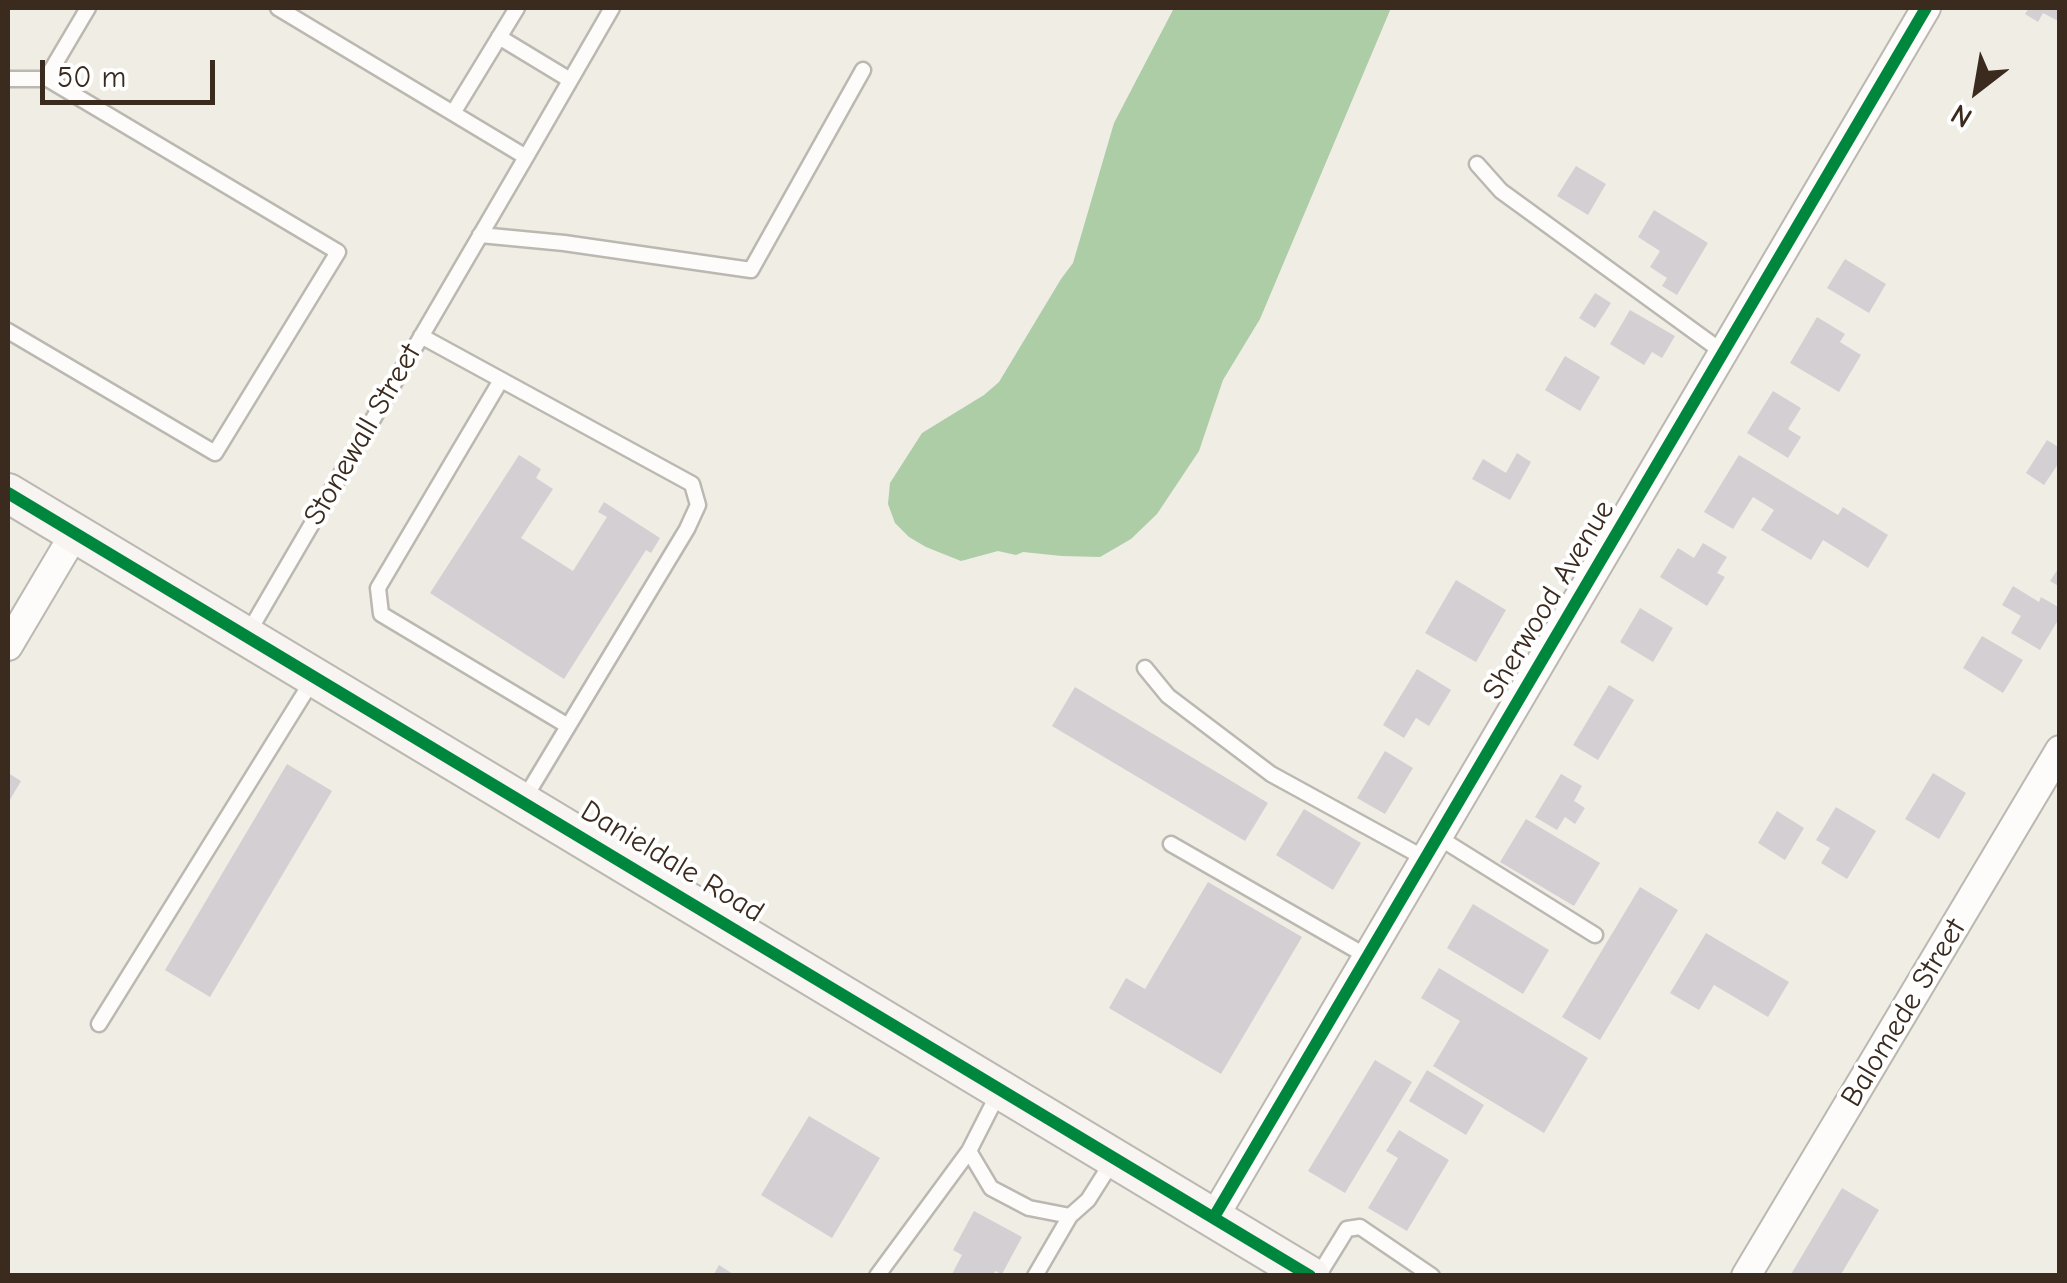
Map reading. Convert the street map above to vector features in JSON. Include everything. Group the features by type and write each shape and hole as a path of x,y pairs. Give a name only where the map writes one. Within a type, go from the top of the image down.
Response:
{"street":[{"name":"Sherwood Avenue","path":"1214,1218 1926,8"},
{"name":"Danieldale Road","path":"8,493 1314,1276"},
{"path":"8,646 75,533"},
{"name":"Balomede Street","path":"1746,1276 2059,752"}],"lane":[{"path":"46,78 88,8"},
{"path":"278,8 526,156"},
{"path":"453,113 517,8"},
{"name":"Stonewall Street","path":"247,635 612,8"},
{"path":"499,38 570,80"},
{"path":"480,236 564,243 750,270 863,70"},
{"path":"8,79 46,78 338,252 215,453 8,332"},
{"path":"1476,164 1501,191 1724,353"},
{"path":"421,336 692,484 698,504 688,529 523,801"},
{"path":"501,380 378,588 381,614 568,726"},
{"path":"1145,668 1168,696 1271,774 1432,848 1595,934"},
{"path":"100,1024 315,676"},
{"path":"1171,844 1368,957"},
{"path":"877,1276 969,1151 1001,1089"},
{"path":"969,1151 991,1188 1029,1208 1070,1216"},
{"path":"1035,1276 1070,1216 1088,1200 1115,1158"},
{"path":"1314,1276 1347,1229 1360,1227 1432,1276"}],"green space":[{"path":"1174,8 1391,8 1260,319 1223,380 1199,451 1157,514 1131,539 1100,557 998,551 961,561 926,547 895,523 888,504 890,483 922,433 999,382 1073,263 1114,123"}],"building":[{"path":"2029,8 2060,8 2060,22 2043,13 2038,22 2025,14"},
{"path":"1576,166 1606,184 1588,215 1557,196"},
{"path":"1654,210 1708,243 1677,295 1662,286 1667,278 1650,267 1660,251 1638,237"},
{"path":"1845,259 1886,284 1869,313 1827,288"},
{"path":"1595,293 1611,303 1595,328 1579,318"},
{"path":"1630,310 1675,336 1662,358 1652,352 1644,365 1610,344"},
{"path":"1817,317 1845,334 1840,342 1861,355 1839,392 1790,363"},
{"path":"1565,356 1600,377 1580,411 1545,390"},
{"path":"1773,391 1801,408 1788,429 1801,437 1788,458 1747,433"},
{"path":"2047,440 2060,448 2060,461 2044,485 2026,473"},
{"path":"1517,453 1531,462 1510,500 1472,479 1483,459 1506,473"},
{"path":"519,455 541,469 536,478 553,489 521,538 573,571 607,517 598,512 604,502 660,538 651,553 646,550 564,679 430,593"},
{"path":"1739,455 1838,515 1843,507 1888,535 1868,568 1823,540 1811,560 1761,530 1774,510 1753,497 1733,529 1704,512"},
{"path":"1703,543 1727,557 1717,573 1725,577 1707,606 1660,577 1678,548 1694,558"},
{"path":"2060,566 2060,587 2050,581"},
{"path":"1456,580 1506,610 1476,662 1425,633"},
{"path":"2013,586 2039,602 2041,597 2060,608 2060,617 2040,650 2011,633 2021,616 2002,605"},
{"path":"1640,608 1673,628 1653,662 1620,642"},
{"path":"1982,636 2023,660 2003,693 1963,668"},
{"path":"1417,669 1451,690 1429,726 1416,718 1404,738 1383,725"},
{"path":"1609,685 1634,700 1598,760 1573,745"},
{"path":"1075,687 1268,803 1245,841 1052,726"},
{"path":"1385,751 1413,768 1385,814 1357,798"},
{"path":"287,764 332,791 210,997 165,970"},
{"path":"8,773 21,781 8,803"},
{"path":"1933,773 1966,793 1939,839 1905,819"},
{"path":"1561,774 1582,786 1574,801 1585,808 1575,824 1565,817 1557,830 1535,817"},
{"path":"1836,807 1876,831 1847,879 1821,863 1830,848 1816,840"},
{"path":"1304,809 1361,843 1333,890 1276,855"},
{"path":"1777,811 1804,828 1785,860 1758,843"},
{"path":"1526,819 1600,863 1574,906 1500,862"},
{"path":"1208,882 1302,937 1221,1074 1109,1008 1126,978 1145,989"},
{"path":"1640,887 1678,910 1600,1040 1562,1017"},
{"path":"1473,904 1549,950 1523,994 1447,948"},
{"path":"1706,933 1789,982 1768,1017 1714,985 1699,1010 1670,993"},
{"path":"1439,968 1588,1058 1544,1133 1433,1066 1460,1021 1421,998"},
{"path":"1375,1060 1412,1082 1345,1193 1308,1171"},
{"path":"1427,1070 1484,1105 1466,1135 1409,1101"},
{"path":"809,1116 880,1158 832,1238 761,1195"},
{"path":"1399,1130 1449,1160 1407,1231 1368,1208 1398,1158 1386,1151"},
{"path":"1842,1188 1879,1210 1840,1276 1790,1276"},
{"path":"974,1211 1022,1237 1002,1274 995,1271 993,1276 951,1276 962,1255 953,1250"},
{"path":"719,1265 736,1276 713,1276"}],"cycle path":[{"path":"1214,1217 1926,8"},
{"path":"8,493 1310,1276"}]}
